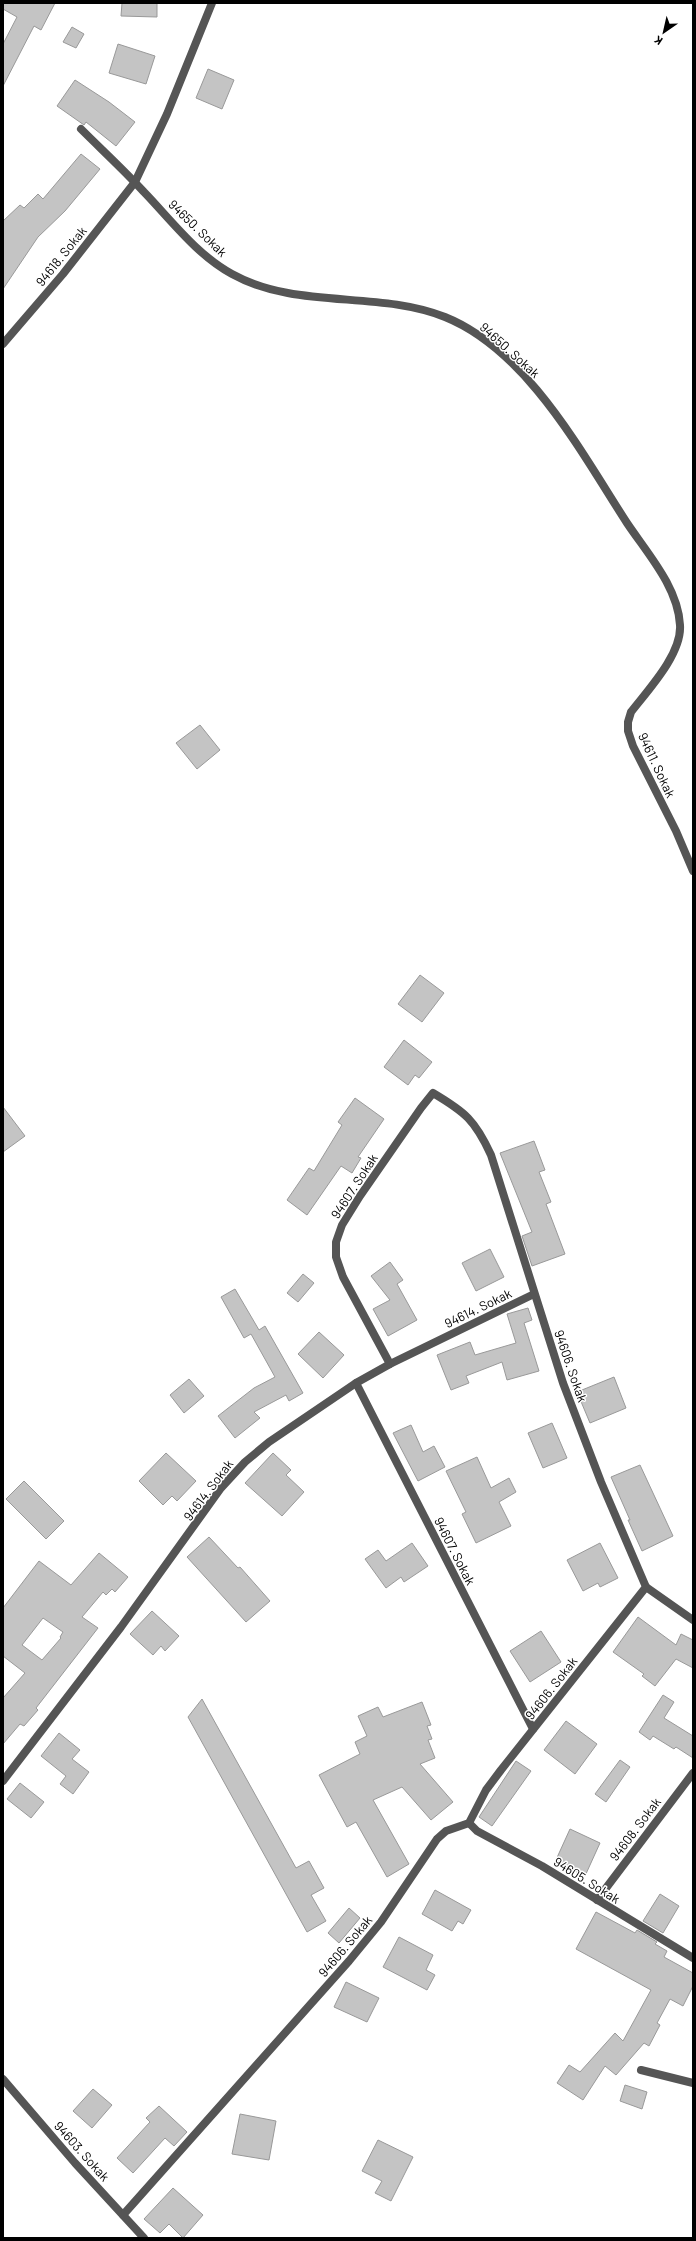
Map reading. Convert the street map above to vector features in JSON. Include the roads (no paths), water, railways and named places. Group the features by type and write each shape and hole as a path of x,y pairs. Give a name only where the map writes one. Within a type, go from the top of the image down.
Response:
{"street":[{"name":"94618. Sokak","path":"3,344 63,274 135,182 167,114 212,3"},
{"path":"81,129 135,182"},
{"name":"94650. Sokak","path":"135,182 208,257 230,273 249,283 301,295 422,309 465,326 481,337 503,356 545,400 563,423 662,575 677,607 680,626 679,640 674,654"},
{"name":"94611. Sokak","path":"674,654 631,712 628,722 628,731 642,766 676,831 693,871"},
{"name":"94606. Sokak","path":"123,2215 349,1961 381,1922 437,1839 446,1831 469,1823 486,1790 646,1587 579,1427 534,1294 503,1192 481,1133 470,1118 455,1106 433,1094"},
{"name":"94607. Sokak","path":"390,1364 343,1277 336,1257 336,1242 342,1225 360,1196 421,1108 433,1094"},
{"name":"94614. Sokak","path":"3,1782 121,1627 231,1477 269,1442 356,1383 390,1364 534,1294"},
{"name":"94607. Sokak","path":"356,1383 533,1729"},
{"path":"646,1587 693,1620"},
{"name":"94608. Sokak","path":"597,1900 693,1773"},
{"name":"94605. Sokak","path":"469,1823 477,1831 517,1852 693,1958"},
{"path":"641,2070 693,2083"},
{"name":"94603. Sokak","path":"3,2079 144,2238"}]}
